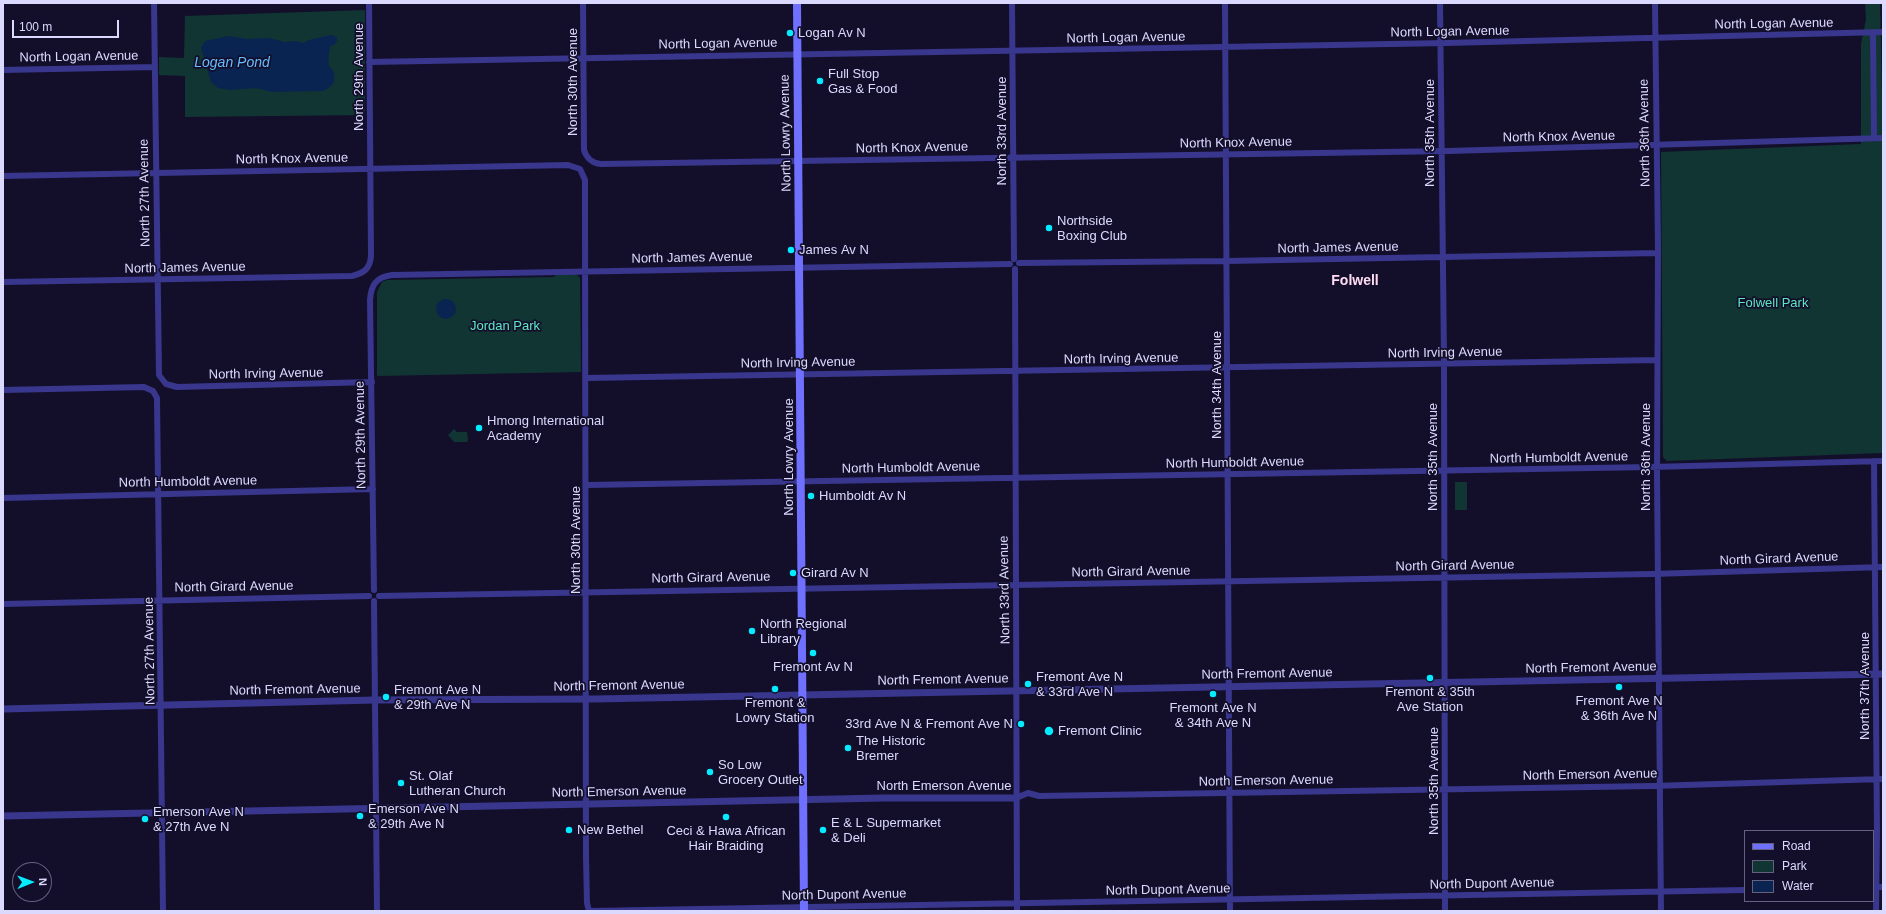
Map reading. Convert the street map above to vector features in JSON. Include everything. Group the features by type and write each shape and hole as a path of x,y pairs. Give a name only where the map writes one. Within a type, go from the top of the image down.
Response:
{"main road":[{"name":"North Lowry Avenue","path":"797,3 804,909"}],"street":[{"name":"North 27th Avenue","path":"154,3 157,364 159,375 163,381"},
{"name":"North 29th Avenue","path":"366,271 369,266 370,256 369,3"},
{"name":"North 30th Avenue","path":"583,3 584,146 590,160"},
{"name":"North 33rd Avenue","path":"1012,3 1014,262 1010,267 1015,269 1017,911"},
{"name":"North 34th Avenue","path":"1225,3 1230,911"},
{"name":"North 35th Avenue","path":"1440,3 1444,363 1445,911"},
{"name":"North 36th Avenue","path":"1656,3 1658,253 1657,574 1661,911"},
{"name":"North Logan Avenue","path":"369,62 798,53 1440,43 1883,32"},
{"path":"1873,33 1874,138"},
{"name":"North Logan Avenue","path":"3,70 155,67"},
{"name":"North Knox Avenue","path":"590,160 596,164 601,164 1441,151 1883,138"},
{"name":"North Knox Avenue","path":"3,176 568,164 580,169"},
{"name":"North 30th Avenue","path":"580,169 585,180 587,903 590,911"},
{"name":"North James Avenue","path":"376,281 382,277 392,275 1014,262 1226,261 1658,253"},
{"name":"North James Avenue","path":"3,282 352,276 366,271"},
{"name":"North 29th Avenue","path":"374,590 370,300 373,286 376,281"},
{"name":"North Irving Avenue","path":"586,378 1657,360"},
{"name":"North Irving Avenue","path":"163,381 168,385 177,387 372,382"},
{"name":"North 27th Avenue","path":"3,390 144,387 153,391 157,398 163,911"},
{"name":"North Humboldt Avenue","path":"587,484 1657,467 1883,460"},
{"name":"North 37th Avenue","path":"1874,461 1875,674 1880,779 1874,887 1876,911"},
{"name":"North Humboldt Avenue","path":"3,498 159,493 373,489"},
{"name":"North Girard Avenue","path":"379,596 801,587 1016,585 1657,574 1883,567"},
{"path":"374,601 378,599 379,596 378,592 374,590 369,593 369,596 374,601 377,911"},
{"name":"North Girard Avenue","path":"3,604 369,596"},
{"name":"North Fremont Avenue","path":"3,709 375,700 586,699 1883,674"},
{"name":"North Emerson Avenue","path":"3,816 587,805 803,799 1016,798 1028,793 1039,796 1230,794 1880,779"},
{"path":"1874,887 1883,887"},
{"name":"North Dupont Avenue","path":"590,911 804,909 1017,903 1744,890"}],"green space":[{"name":"Folwell Park","path":"1865,3 1880,3 1883,144 1883,453 1667,461 1663,457 1661,152 1861,144 1861,44 1866,19"},
{"path":"365,10 365,115 185,117 185,76 159,75 159,57 184,58 185,16"},
{"name":"Jordan Park","path":"557,274 576,274 580,278 581,372 377,376 377,292 382,282 387,280 554,277"},
{"path":"454,429 457,432 467,432 467,442 454,442 448,435"},
{"path":"1455,482 1467,482 1467,510 1455,510"}],"water":[{"name":"Logan Pond","path":"331,35 337,37 337,41 334,45 330,46 328,58 329,66 333,71 335,78 331,86 322,91 272,92 256,88 230,90 218,88 211,82 201,48 205,41 228,36 247,39 270,38 284,42 295,41 303,43 309,40"},
{"path":"446,299 453,302 456,309 453,316 446,319 439,316 436,309 439,302"}],"place":[{"name":"Logan Av N","path":"790,33"},
{"name":"Full Stop Gas & Food","path":"820,81"},
{"name":"Northside Boxing Club","path":"1049,228"},
{"name":"James Av N","path":"791,250"},
{"name":"Hmong International Academy","path":"479,428"},
{"name":"Humboldt Av N","path":"811,496"},
{"name":"Girard Av N","path":"793,573"},
{"name":"North Regional Library","path":"752,631"},
{"name":"Fremont Av N","path":"813,653"},
{"name":"Fremont & 35th Ave Station","path":"1430,678"},
{"name":"Fremont Ave N & 33rd Ave N","path":"1028,684"},
{"name":"Fremont Ave N & 36th Ave N","path":"1619,687"},
{"name":"Fremont & Lowry Station","path":"775,689"},
{"name":"Fremont Ave N & 34th Ave N","path":"1213,694"},
{"name":"Fremont Ave N & 29th Ave N","path":"386,697"},
{"name":"33rd Ave N & Fremont Ave N","path":"1021,724"},
{"name":"Fremont Clinic","path":"1049,731"},
{"name":"The Historic Bremer","path":"848,748"},
{"name":"So Low Grocery Outlet","path":"710,772"},
{"name":"St. Olaf Lutheran Church","path":"401,783"},
{"name":"Emerson Ave N & 29th Ave N","path":"360,816"},
{"name":"Ceci & Hawa African Hair Braiding","path":"726,817"},
{"name":"Emerson Ave N & 27th Ave N","path":"145,819"},
{"name":"New Bethel","path":"569,830"},
{"name":"E & L Supermarket & Deli","path":"823,830"}],"district":[{"name":"Folwell","path":"1355,281"}]}
